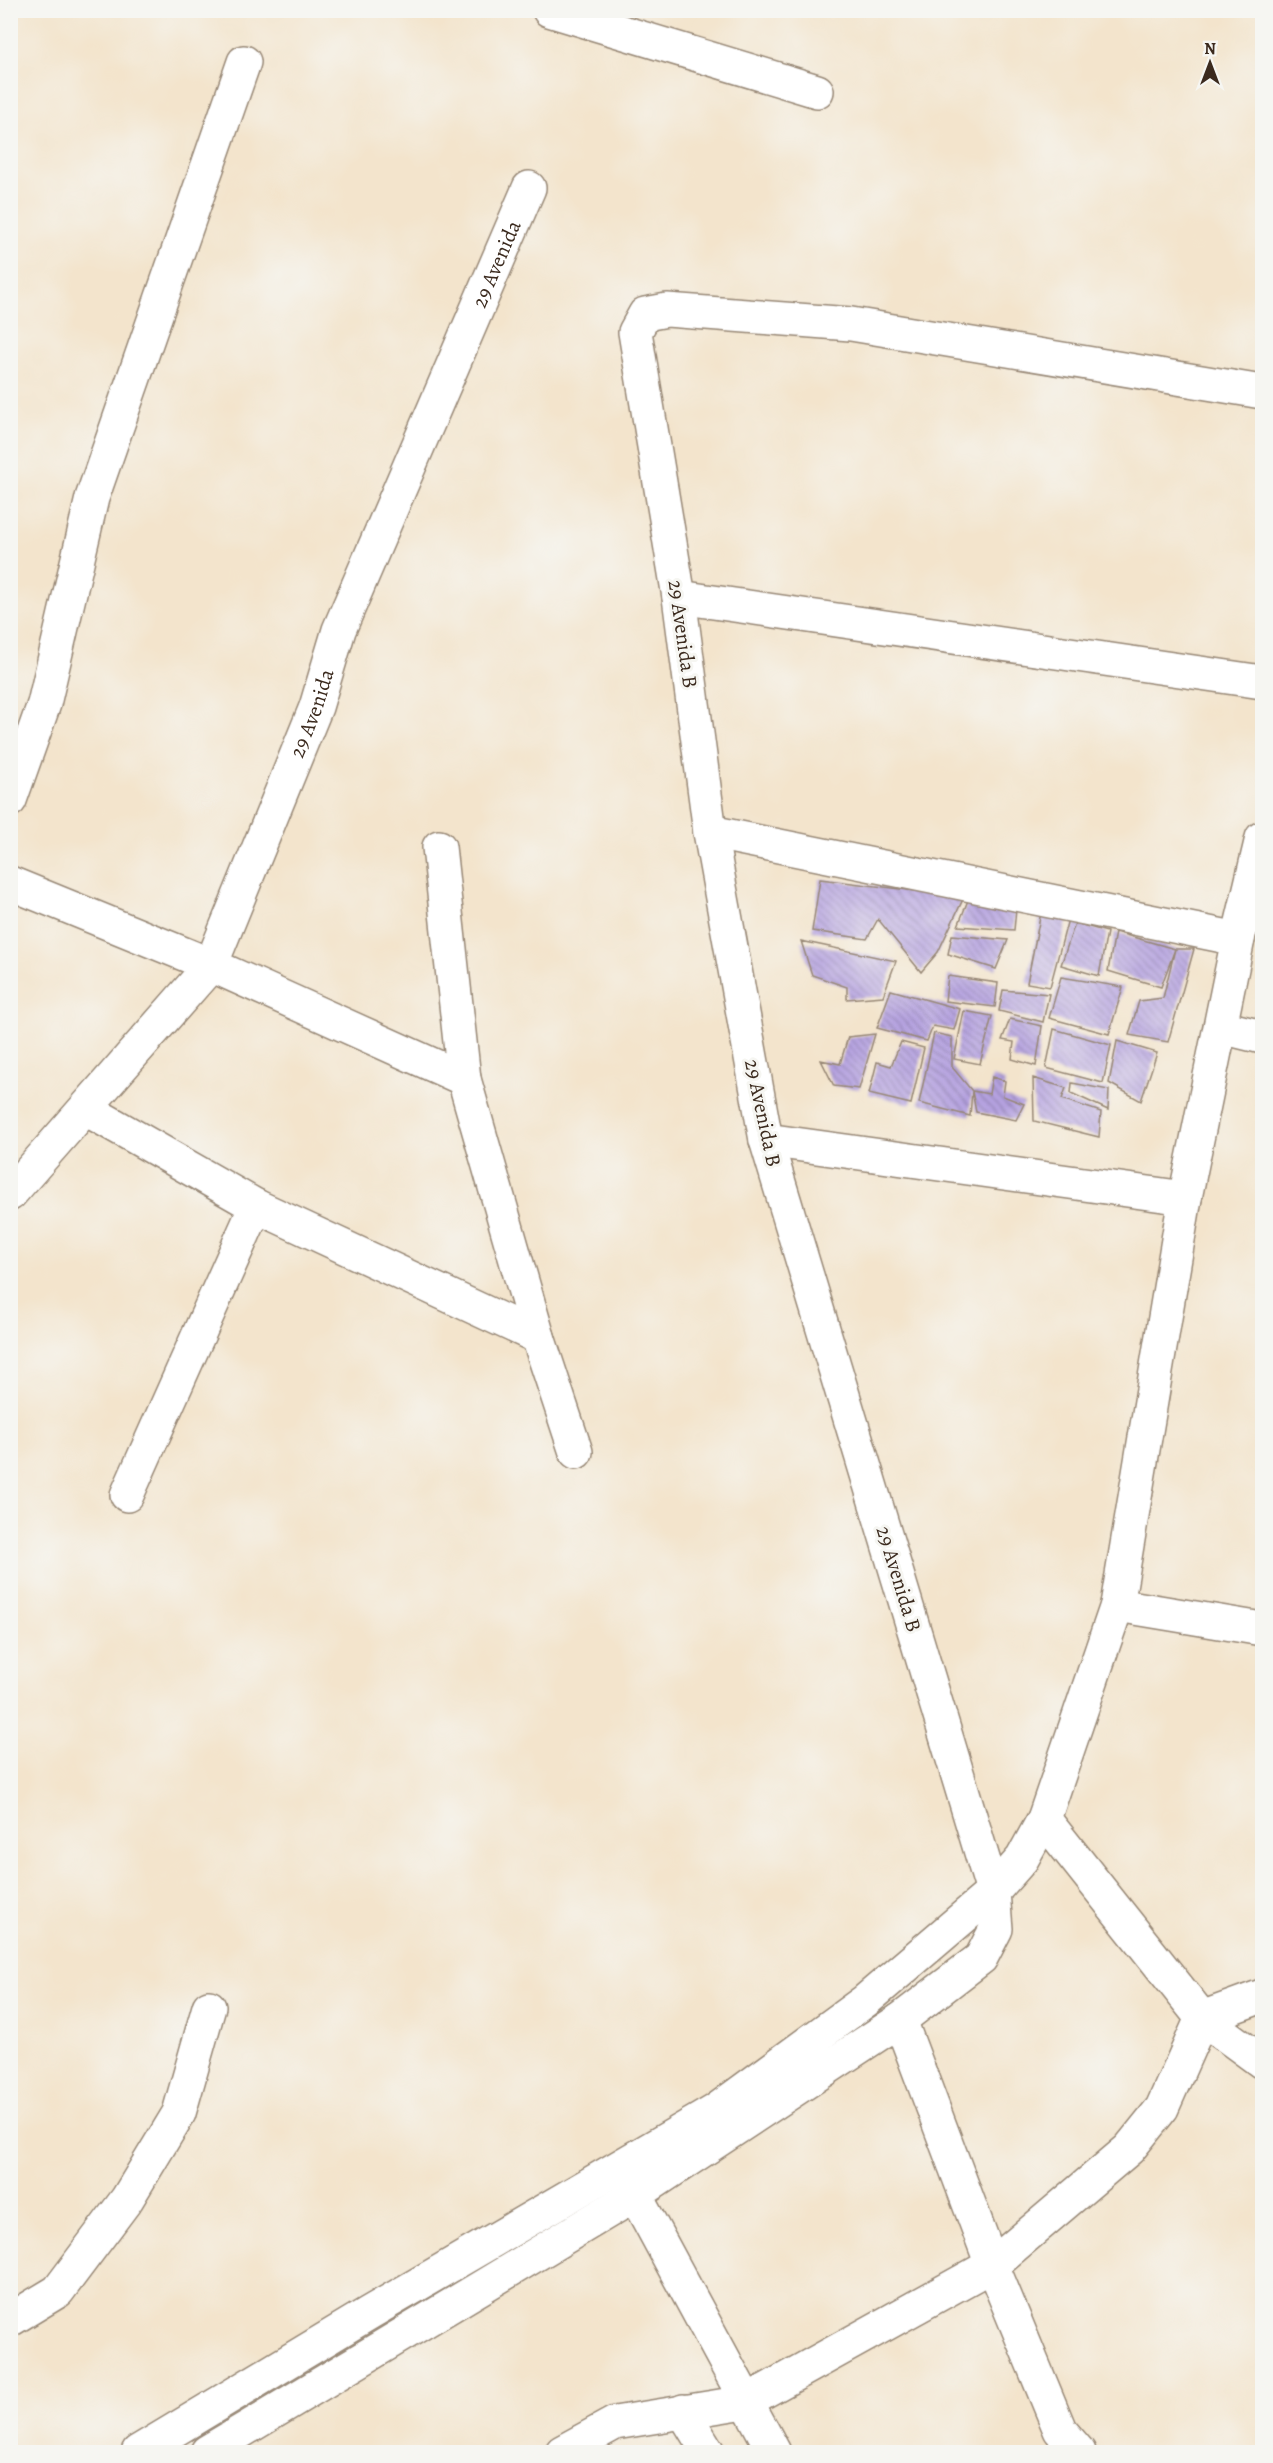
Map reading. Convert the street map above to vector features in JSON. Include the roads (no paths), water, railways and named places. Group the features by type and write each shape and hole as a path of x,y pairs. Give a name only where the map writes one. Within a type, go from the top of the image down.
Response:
{"street":[{"path":"549,10 817,91"},
{"path":"10,800 44,704 92,498 244,62"},
{"name":"29 Avenida","path":"13,1192 211,965 316,707 339,630 529,188"},
{"name":"29 Avenida B","path":"207,2452 635,2195 900,2020 981,1958 996,1929 993,1892 766,1140 710,832 679,597 635,332 645,314 667,310 851,324 1263,393"},
{"path":"679,597 1263,681"},
{"path":"710,832 1238,939"},
{"path":"149,2450 369,2313 715,2111 865,2001 993,1892 1022,1859 1044,1819 1117,1605 1185,1198 1238,939 1263,837"},
{"path":"439,847 464,1079 538,1337 576,1452"},
{"path":"10,883 211,965 464,1079"},
{"path":"1221,1027 1263,1037"},
{"path":"86,1109 256,1206 538,1337"},
{"path":"766,1140 1185,1198"},
{"name":"29 Avenida","path":"10,1156 13,1192"},
{"path":"127,1495 256,1206"},
{"path":"1117,1605 1263,1629"},
{"path":"1044,1819 1202,2018 1263,2062"},
{"path":"562,2452 615,2423 745,2402 992,2265 1129,2149 1162,2108 1202,2018 1263,1996"},
{"path":"10,2320 58,2291 127,2199 179,2113 209,2007"},
{"path":"900,2020 992,2265 1060,2430 1079,2452"},
{"path":"635,2195 774,2452"},
{"path":"683,2412 708,2452"}]}
